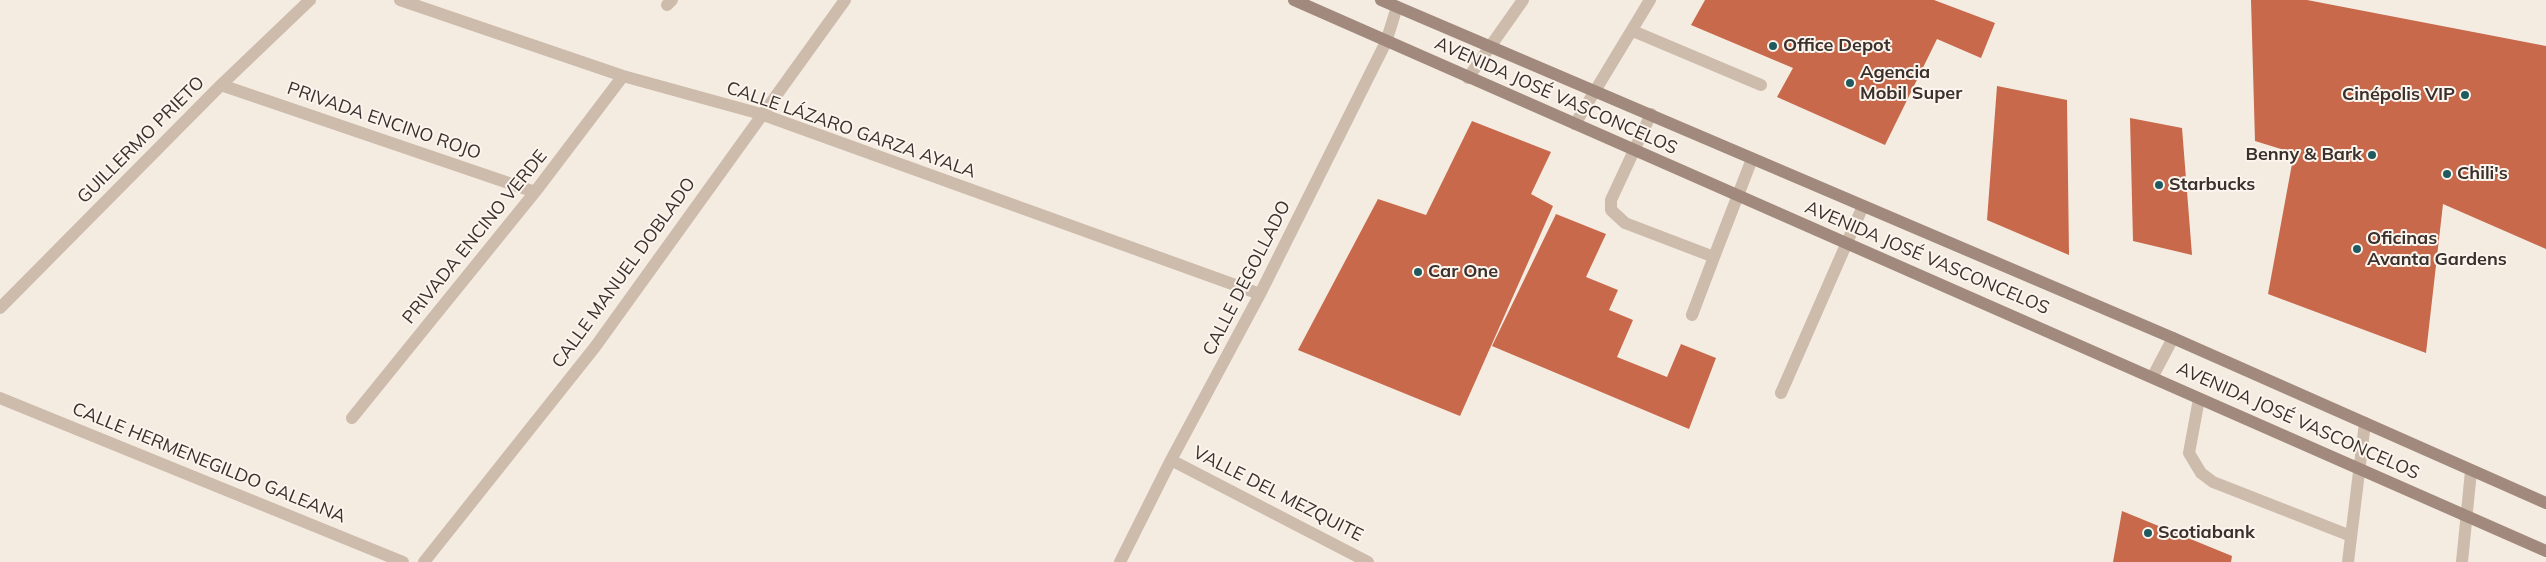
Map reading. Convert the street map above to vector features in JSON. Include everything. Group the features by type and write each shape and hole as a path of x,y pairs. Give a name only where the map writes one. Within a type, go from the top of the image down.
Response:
{"main road":[{"name":"AVENIDA JOSÉ VASCONCELOS","path":"1294,0 2546,551"},
{"name":"AVENIDA JOSÉ VASCONCELOS","path":"1380,0 1398,4 1752,159 2173,338 2546,503"}],"street":[{"name":"GUILLERMO PRIETO","path":"0,308 222,85 310,0"},
{"name":"CALLE LÁZARO GARZA AYALA","path":"400,0 623,76 761,114 1260,294"},
{"name":"CALLE MANUEL DOBLADO","path":"424,562 594,347 845,0"},
{"path":"1468,78 1523,0"},
{"path":"1575,124 1650,0"},
{"name":"CALLE DEGOLLADO","path":"1120,562 1170,460 1260,294 1386,42 1398,4"},
{"path":"1633,31 1761,85"},
{"name":"PRIVADA ENCINO VERDE","path":"352,418 535,192 623,76"},
{"name":"PRIVADA ENCINO ROJO","path":"222,85 535,192"},
{"path":"1651,114 1611,200 1611,210 1625,223 1714,257"},
{"path":"1692,315 1752,159"},
{"path":"1781,393 1848,244 1863,206"},
{"path":"2152,376 2173,338"},
{"name":"CALLE HERMENEGILDO GALEANA","path":"0,398 404,562"},
{"path":"2199,399 2189,453 2201,473 2213,482 2351,536"},
{"path":"2348,562 2365,423"},
{"name":"VALLE DEL MEZQUITE","path":"1170,460 1368,562"},
{"path":"2462,562 2471,471"}],"building":[{"name":"Agencia Mobil Super","path":"1705,0 1934,0 1995,23 1981,58 1937,39 1885,145 1777,97 1793,68 1691,25"},
{"path":"2251,0 2307,0 2546,46 2546,249 2443,204 2426,353 2268,294 2294,153 2255,141"},
{"path":"1997,86 2067,100 2069,255 1987,220"},
{"name":"Starbucks","path":"2130,118 2182,128 2192,255 2133,241"},
{"path":"1472,121 1551,152 1531,194 1553,206 1460,416 1298,350 1378,199 1426,215"},
{"path":"1556,214 1606,234 1586,277 1618,290 1609,310 1633,320 1617,357 1667,377 1681,344 1716,358 1689,429 1492,346"},
{"name":"Scotiabank","path":"2122,511 2232,556 2231,562 2113,562"}],"place":[{"name":"Office Depot","path":"1773,46"},
{"name":"Agencia Mobil Super","path":"1850,83"},
{"name":"Cinépolis VIP","path":"2465,95"},
{"name":"Benny & Bark","path":"2372,155"},
{"name":"Chili's","path":"2447,174"},
{"name":"Starbucks","path":"2159,185"},
{"name":"Oficinas Avanta Gardens","path":"2357,249"},
{"name":"Car One","path":"1418,272"},
{"name":"Scotiabank","path":"2148,533"}]}
